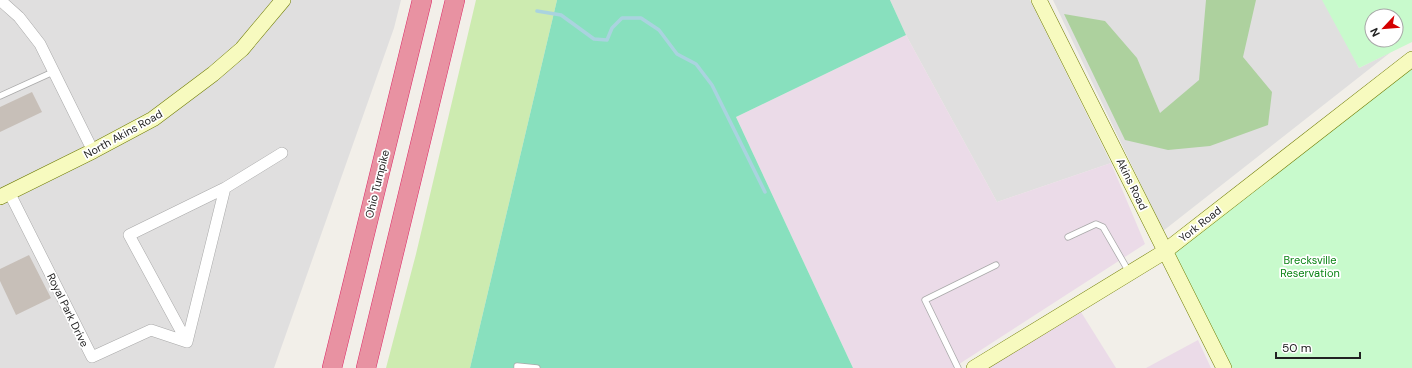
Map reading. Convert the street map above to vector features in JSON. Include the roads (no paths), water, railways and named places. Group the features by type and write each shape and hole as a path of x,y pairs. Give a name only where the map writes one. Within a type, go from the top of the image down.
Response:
{"highway":[{"name":"Ohio Turnpike","path":"332,368 422,0"},
{"path":"366,368 455,0"}],"street":[{"path":"0,0 20,17 40,44 93,151"},
{"name":"North Akins Road","path":"5,194 93,151 153,119 213,74 242,49 283,0"},
{"name":"Akins Road","path":"1039,0 1140,198 1164,252 1224,368"},
{"name":"York Road","path":"974,368 1164,252 1412,59"},
{"path":"187,342 129,235 225,188 282,153"},
{"path":"187,342 225,188"},
{"name":"Royal Park Drive","path":"5,194 92,357 151,330 187,342"}],"lane":[{"path":"0,96 53,72"},
{"path":"1068,237 1096,224 1103,227 1130,274"},
{"path":"958,368 925,300 996,265"},
{"path":"517,368 517,366 537,368"}],"waterway":[{"path":"537,11 561,15 594,39 607,40 612,28 622,18 641,18 659,30 677,54 696,64 712,85 765,192"}],"park label":[{"name":"Brecksville Reservation","path":"1310,266"}]}
